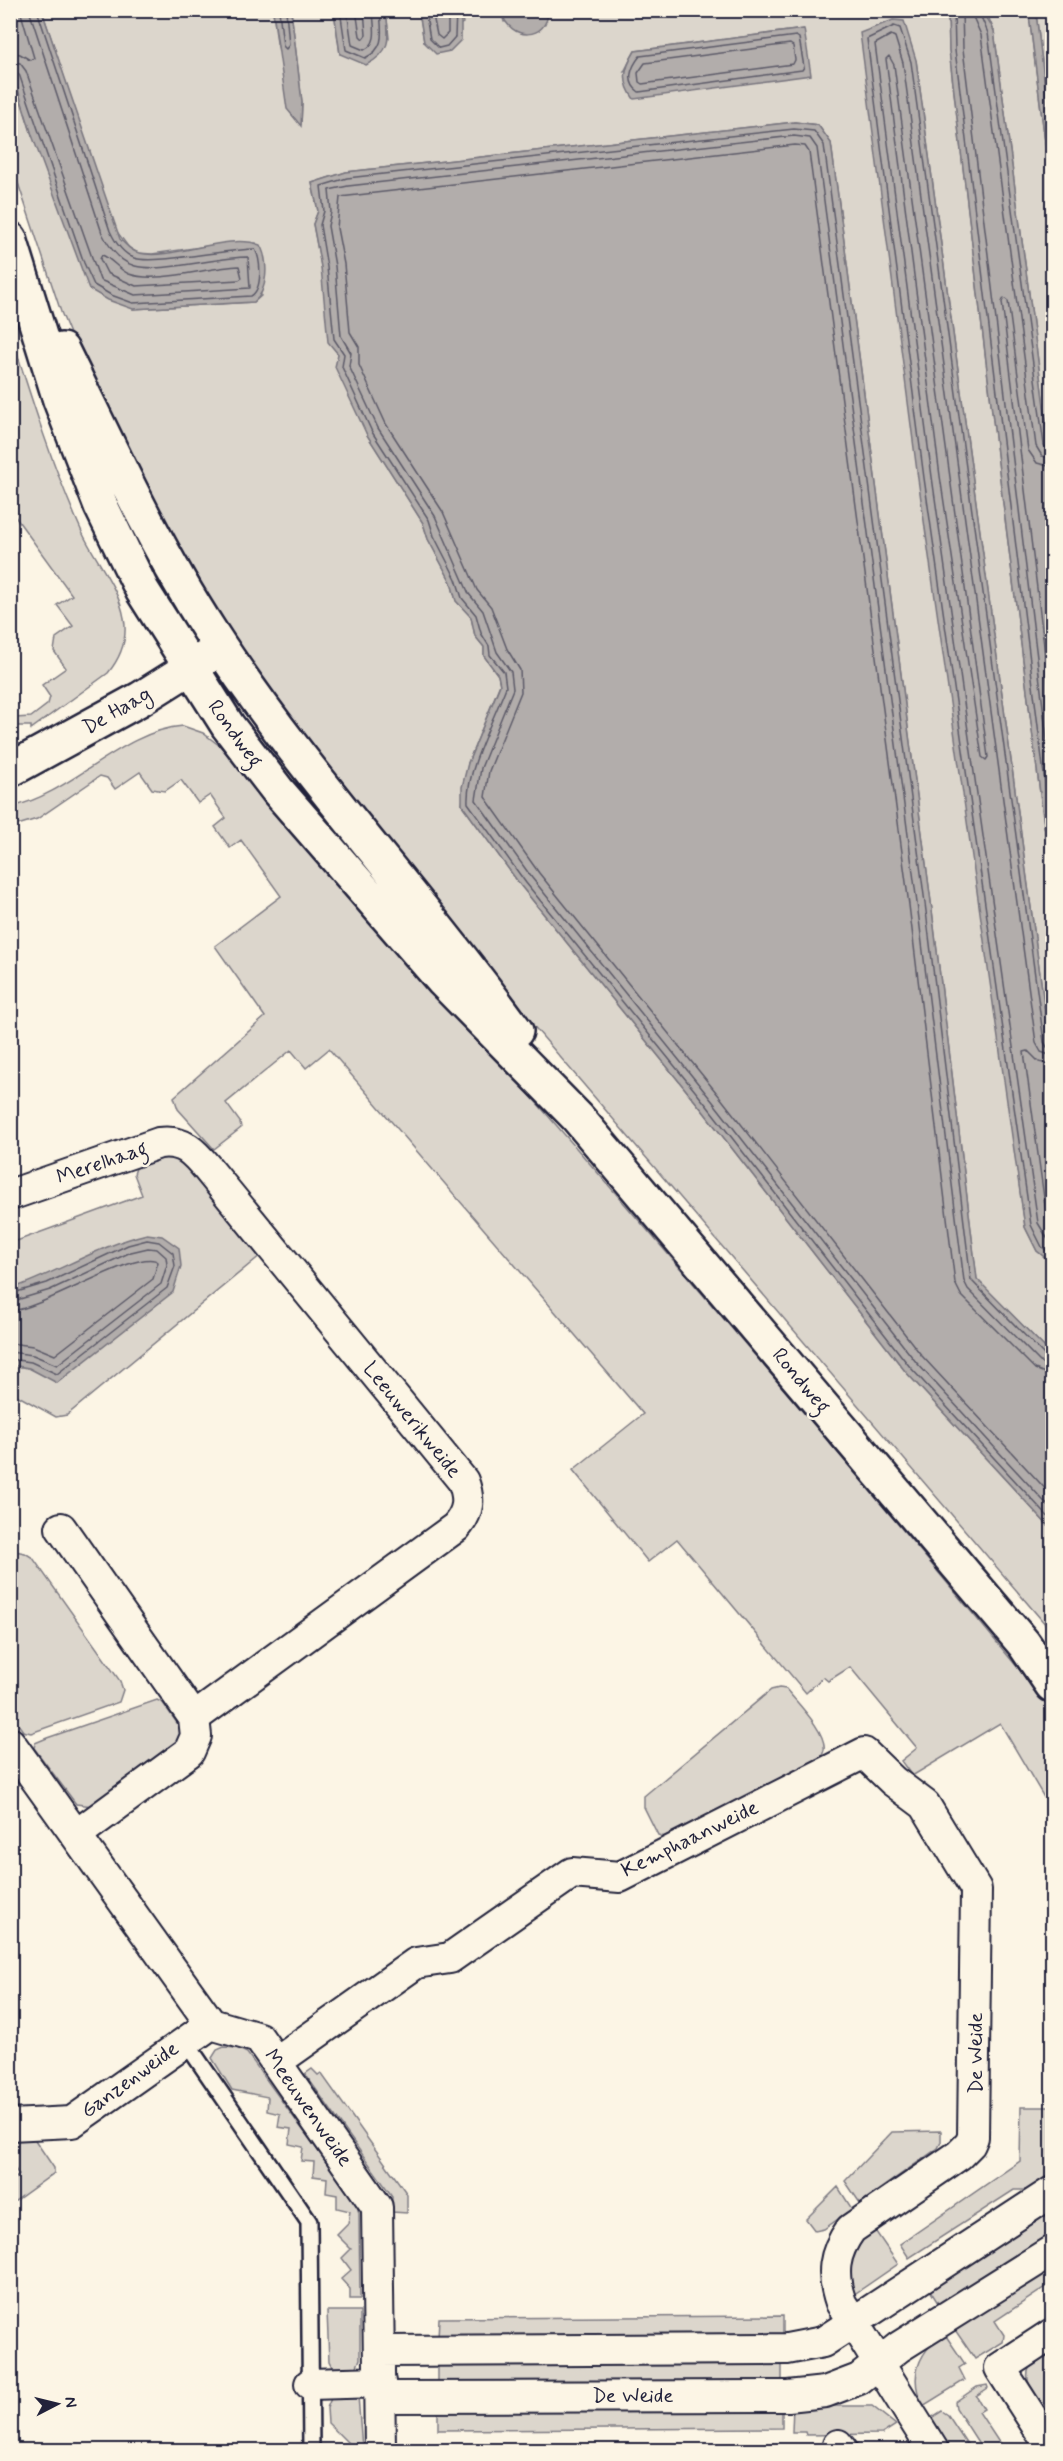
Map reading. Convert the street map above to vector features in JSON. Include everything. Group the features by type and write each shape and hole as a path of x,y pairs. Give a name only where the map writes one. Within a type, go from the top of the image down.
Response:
{"main road":[{"name":"Rondweg","path":"10,239 22,271 60,400 93,485 142,590 189,669 255,763 443,981 577,1117 1024,1644 1053,1685"},
{"name":"Rondweg","path":"22,271 140,509 179,580 222,648 300,757 466,962 577,1117"},
{"name":"De Haag","path":"10,770 53,748 222,648"},
{"name":"Rondweg","path":"1024,1644 1053,1669"}],"street":[{"name":"Merelhaag","path":"10,1195 159,1143 178,1143 193,1151"},
{"name":"Leeuwerikweide","path":"193,1151 463,1482 468,1507 464,1518 456,1527 194,1718"},
{"path":"61,1528 194,1718 196,1736 189,1752 76,1835"},
{"path":"10,1743 211,2024"},
{"name":"Kemphaanweide","path":"276,2062 416,1963 450,1958 572,1872 620,1877 864,1753"},
{"name":"De Weide","path":"864,1753 893,1781 925,1805 976,1889 975,2127 966,2150 851,2229 840,2244 834,2261 834,2283 841,2303 933,2451"},
{"name":"Meeuwenweide","path":"211,2024 259,2038 377,2207 380,2451"},
{"name":"Ganzenweide","path":"10,2125 14,2122 72,2122 211,2024"},
{"path":"380,2351 788,2349 823,2343 854,2325 887,2299 1053,2192"},
{"name":"De Weide","path":"310,2384 380,2389 806,2395 842,2386 858,2379 878,2363 1053,2251"},
{"path":"1053,2334 1000,2368 1053,2449"}],"lane":[{"path":"185,2041 309,2222 311,2451"}],"shaded area":[{"path":"42,11 273,11 277,43 301,125 302,102 291,11 334,11 340,54 389,38 386,11 419,11 424,42 463,23 461,11 501,11 504,22 549,14 548,11 948,11 949,50 1052,887 1052,1063 916,60 980,896 1025,1227 1037,1251 1052,1263 1052,1355 977,1280 931,902 831,143 818,125 795,122 346,172 312,183 318,211 313,224 338,354 367,435 423,523 428,539 451,582 456,601 471,617 475,636 484,647 484,656 498,675 500,684 468,763 462,805 521,886 703,1111 905,1371 1052,1530 1052,1632 472,954 223,633 85,370 61,312 11,162 10,67 32,135 133,309 254,302 261,296 256,243 222,244 152,254 138,253 129,248 115,229","holes":["804,29 624,72 635,51"]},
{"path":"981,11 1052,11 1052,144 1036,13 1029,15 1052,197 1052,466 994,31 988,16"},
{"path":"11,334 52,459 87,543 117,596 125,626 117,661 108,673 31,729 31,726 17,726 15,718 31,717 48,704 50,697 42,685 66,668 54,651 56,638 73,626 57,605 72,595 11,511"},
{"path":"183,726 203,733 220,746 432,983 745,1344 1052,1709 1052,1811 1000,1723 912,1776 901,1761 917,1748 850,1667 828,1681 823,1677 806,1693 677,1539 648,1562 573,1470 643,1414 329,1049 306,1068 291,1050 226,1103 240,1122 241,1128 214,1149 178,1109 174,1097 265,1017 215,946 281,896 241,840 230,848 215,827 226,818 210,795 198,803 181,780 165,791 152,789 140,772 115,789 107,778 100,776 37,819 11,827 11,807 34,800 55,789 139,739 160,730"},
{"path":"166,1157 181,1160 261,1255 67,1415 56,1417 11,1392 10,1365 29,1368 57,1382 45,1278 11,1289 11,1243 142,1195 134,1174 136,1168"},
{"path":"15,1551 33,1558 120,1681 123,1690 119,1702 31,1733 23,1731 10,1713 10,1553"},
{"path":"786,1689 816,1726 824,1743 824,1750 820,1758 808,1768 668,1838 658,1835 644,1807 644,1796 771,1690"},
{"path":"157,1700 163,1703 184,1733 183,1740 93,1806 76,1804 34,1748 35,1743 47,1738"},
{"path":"224,2047 237,2048 247,2053 356,2203 359,2213 360,2299 350,2299 350,2289 341,2279 351,2270 342,2258 351,2249 337,2235 348,2224 350,2211 337,2208 337,2195 326,2193 327,2178 313,2176 314,2162 301,2161 303,2147 289,2144 291,2129 278,2127 280,2114 267,2111 268,2097 232,2090 212,2058 217,2050"},
{"path":"312,2069 318,2075 321,2073 407,2194 407,2213 392,2212 392,2196 305,2074"},
{"path":"1021,2107 1052,2107 1052,2176 1031,2190 1014,2190 909,2258 900,2244 1020,2161"},
{"path":"941,2131 941,2142 938,2148 860,2203 845,2181 892,2132"},
{"path":"23,2133 31,2134 54,2168 54,2173 11,2204 11,2182 19,2175 11,2163 10,2141"},
{"path":"838,2187 852,2209 824,2229 815,2231 806,2219"},
{"path":"1052,2208 1052,2236 941,2308 928,2287"},
{"path":"876,2232 898,2264 853,2295 845,2281 849,2250"},
{"path":"1052,2262 1052,2283 995,2321 1004,2335 1003,2342 975,2359 953,2327"},
{"path":"327,2311 360,2311 360,2359 355,2371 342,2372 332,2367 329,2361"},
{"path":"783,2316 783,2337 438,2339 439,2318"},
{"path":"944,2333 965,2364 959,2368 965,2380 923,2406 916,2385 918,2365 928,2348"},
{"path":"1052,2350 1052,2420 1033,2393 1028,2370 1039,2358"},
{"path":"782,2359 782,2384 438,2386 438,2361"},
{"path":"987,2385 988,2388 976,2396 984,2409 979,2412 1004,2450 983,2450 956,2408 955,2402 977,2387"},
{"path":"332,2396 358,2396 362,2448 354,2449 328,2423 327,2408"},
{"path":"793,2406 872,2406 896,2425 882,2434 806,2435 805,2432 792,2432"},
{"path":"782,2407 782,2428 438,2430 438,2409"},
{"path":"942,2411 948,2415 971,2450 952,2450 931,2418"}],"water":[{"path":"10,11 42,11 120,239 136,252 152,254 232,242 260,245 265,259 266,275 262,291 254,302 133,309 108,300 89,289 32,135 11,67"},
{"path":"273,11 291,11 302,102 301,126 287,109"},
{"path":"334,11 386,11 387,42 385,49 375,60 366,65 340,54"},
{"path":"419,11 461,11 461,40 450,51 436,54 424,42"},
{"path":"501,11 548,11 542,28 528,34 512,29"},
{"path":"948,11 977,11 986,17 994,31 1052,466 1052,887 949,50"},
{"path":"1036,13 1052,144 1052,197 1029,15"},
{"path":"893,20 904,21 916,60 1052,1063 1052,1263 1037,1251 1025,1227 918,479 860,33"},
{"path":"804,29 811,75 634,99 627,86 626,69 635,51"},
{"path":"795,122 818,125 831,143 931,902 977,1279 1052,1355 1052,1530 905,1371 703,1111 521,886 462,805 462,787 468,763 500,685 498,675 484,656 484,647 475,636 471,617 456,601 451,582 428,539 423,523 367,435 335,367 338,354 328,342 321,267 313,224 318,211 312,183 346,172"},
{"path":"147,1234 162,1236 179,1248 181,1266 173,1292 57,1383 29,1368 11,1365 11,1289 112,1245"}]}
